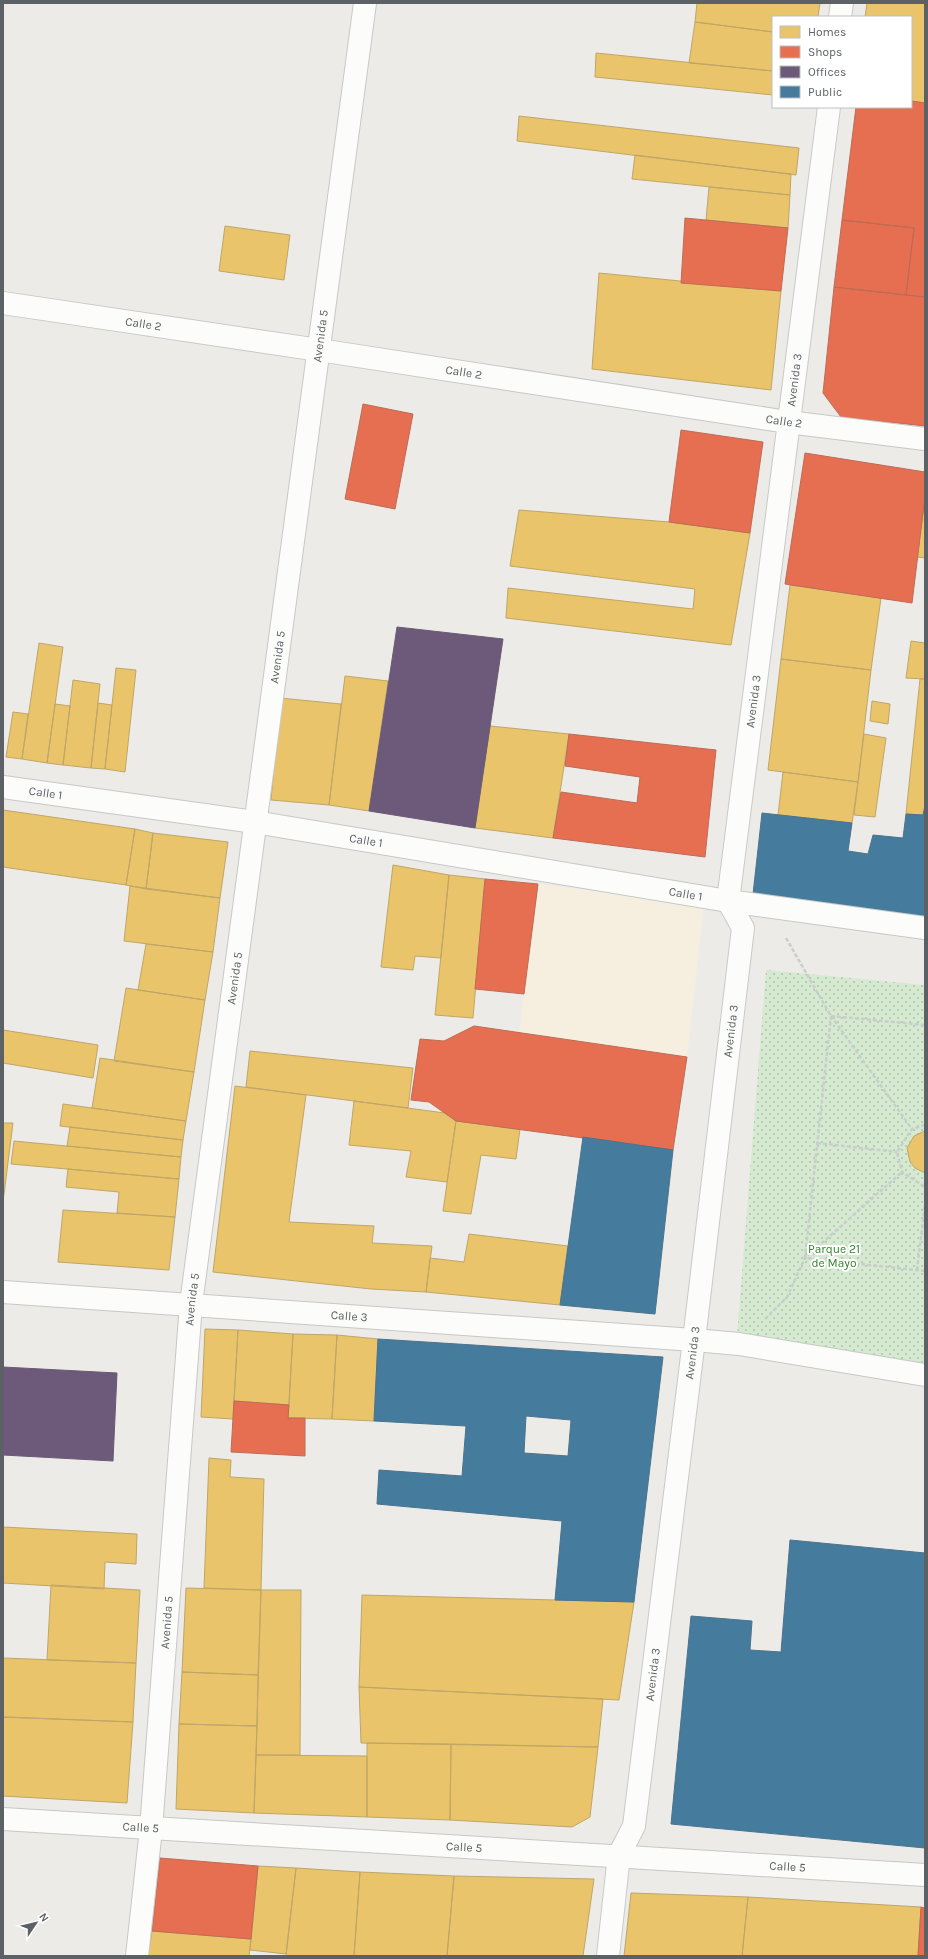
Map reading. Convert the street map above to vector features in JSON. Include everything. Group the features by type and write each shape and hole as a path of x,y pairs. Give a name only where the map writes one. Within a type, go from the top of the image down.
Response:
{"street":[{"name":"Avenida 5","path":"137,1956 151,1829 191,1304 365,3"},
{"path":"840,16 842,3"},
{"name":"Avenida 3","path":"608,1956 619,1855 634,1826 694,1340 742,928 728,901 829,108"},
{"name":"Calle 2","path":"3,303 788,422 925,439"},
{"name":"Calle 1","path":"3,787 255,822 728,901 925,928"},
{"name":"Calle 3","path":"3,1292 191,1304 739,1344 925,1375"},
{"name":"Calle 5","path":"3,1819 925,1874"}],"path":[{"path":"768,906 831,1016 912,1129"},
{"path":"831,1016 925,1025"},
{"path":"739,1344 787,1297 805,1258 831,1016"},
{"path":"925,1125 912,1129 897,1152 902,1172 925,1187"},
{"path":"817,1143 897,1152"},
{"path":"805,1258 902,1172"},
{"path":"917,1270 925,1205"},
{"path":"805,1258 925,1271"}],"shaded area":[{"path":"538,884 704,904 687,1057 519,1033"}],"green space":[{"name":"Parque 21 de Mayo","path":"766,970 925,985 925,1364 737,1336"}],"building: Homes":[{"path":"697,3 820,3 818,16 772,16 772,32 695,22"},
{"path":"867,3 925,3 925,103 912,101 912,16 865,16"},
{"path":"695,22 772,32 772,71 689,63"},
{"path":"596,53 772,71 772,95 595,77"},
{"path":"519,116 799,148 796,175 517,141"},
{"path":"635,155 791,174 790,195 632,179"},
{"path":"709,187 790,195 788,228 706,220"},
{"path":"225,226 290,235 284,280 219,271"},
{"path":"599,273 781,291 771,390 592,369"},
{"path":"925,497 925,558 917,557"},
{"path":"519,510 669,522 750,533 731,645 506,618 508,588 693,609 695,589 510,566"},
{"path":"790,585 881,598 871,670 781,659"},
{"path":"911,641 925,643 925,679 906,678"},
{"path":"39,643 63,647 47,763 22,759"},
{"path":"781,659 871,670 858,782 768,770"},
{"path":"116,668 136,670 125,772 105,769"},
{"path":"345,676 388,681 369,811 329,805"},
{"path":"920,679 925,679 925,806 923,815 906,814"},
{"path":"73,680 100,684 91,768 63,765"},
{"path":"280,698 341,704 329,805 271,800"},
{"path":"872,701 890,704 888,724 870,721"},
{"path":"98,703 112,705 105,769 91,768"},
{"path":"55,704 70,706 63,765 47,763"},
{"path":"13,712 28,714 22,759 6,757"},
{"path":"490,726 569,734 553,838 475,828"},
{"path":"864,734 886,738 875,817 854,815"},
{"path":"783,772 858,782 852,823 778,815"},
{"path":"3,810 135,829 126,885 3,867"},
{"path":"135,829 153,833 146,889 126,885"},
{"path":"153,833 228,842 220,898 146,889"},
{"path":"393,865 449,875 441,958 415,956 413,970 381,967"},
{"path":"449,875 485,879 473,1018 435,1015"},
{"path":"130,886 220,898 213,952 124,941"},
{"path":"146,944 213,952 205,1000 138,990"},
{"path":"126,988 205,1000 194,1072 114,1061"},
{"path":"3,1030 98,1045 93,1078 3,1063"},
{"path":"250,1051 413,1068 408,1108 246,1087"},
{"path":"100,1058 194,1072 186,1121 92,1108"},
{"path":"235,1086 306,1095 289,1222 374,1226 372,1243 432,1246 426,1292 371,1289 213,1272"},
{"path":"354,1101 445,1113 456,1121 447,1182 406,1177 411,1151 349,1145"},
{"path":"63,1104 186,1121 183,1140 60,1126"},
{"path":"456,1121 520,1129 516,1159 481,1155 471,1214 443,1211"},
{"path":"3,1123 13,1123 3,1202"},
{"path":"70,1127 183,1140 181,1157 67,1146"},
{"path":"925,1131 925,1173 915,1168 910,1162 907,1148 914,1136"},
{"path":"14,1141 181,1157 179,1179 11,1164"},
{"path":"68,1169 179,1179 175,1217 117,1213 119,1192 66,1187"},
{"path":"63,1210 175,1217 169,1270 58,1262"},
{"path":"469,1234 568,1246 560,1305 426,1292 430,1258 464,1262"},
{"path":"205,1329 238,1330 233,1419 201,1417"},
{"path":"238,1330 293,1334 289,1405 234,1401"},
{"path":"293,1334 337,1335 332,1419 288,1418"},
{"path":"337,1335 378,1339 374,1421 332,1419"},
{"path":"209,1458 231,1460 230,1477 264,1479 261,1590 204,1588"},
{"path":"3,1527 137,1534 136,1564 105,1562 104,1589 3,1583"},
{"path":"51,1585 140,1590 136,1663 47,1660"},
{"path":"186,1588 261,1590 258,1675 182,1672"},
{"path":"261,1590 301,1590 300,1755 256,1755"},
{"path":"362,1595 634,1602 619,1700 359,1687"},
{"path":"3,1658 136,1663 133,1722 3,1717"},
{"path":"182,1672 258,1675 257,1726 179,1724"},
{"path":"359,1687 603,1699 598,1747 361,1743"},
{"path":"3,1717 133,1722 127,1803 3,1796"},
{"path":"179,1724 257,1726 254,1813 176,1809"},
{"path":"367,1743 451,1744 450,1820 367,1817"},
{"path":"451,1744 598,1747 590,1817 572,1827 450,1820"},
{"path":"256,1755 367,1756 367,1817 254,1813"},
{"path":"258,1866 296,1868 286,1954 250,1950"},
{"path":"296,1868 360,1872 354,1956 286,1956"},
{"path":"360,1872 454,1876 447,1956 354,1956"},
{"path":"454,1876 594,1879 583,1956 447,1956"},
{"path":"631,1893 748,1897 742,1956 624,1956"},
{"path":"748,1897 921,1907 918,1956 742,1956"},
{"path":"152,1931 251,1939 249,1956 148,1956"}],"building: Shops":[{"path":"912,101 925,103 925,297 906,295 914,228 842,220 856,108 912,108"},
{"path":"685,218 788,228 781,291 681,283"},
{"path":"842,220 914,228 906,295 834,287"},
{"path":"834,287 925,297 925,426 841,417 823,393"},
{"path":"363,404 413,414 395,509 345,499"},
{"path":"681,430 763,442 750,533 669,522"},
{"path":"805,453 925,472 925,497 912,603 785,584"},
{"path":"569,734 716,750 705,857 553,838 561,792 637,803 640,777 565,766"},
{"path":"485,879 538,884 524,994 475,989"},
{"path":"474,1026 687,1057 673,1150 456,1121 429,1102 411,1100 420,1039 444,1041"},
{"path":"234,1401 289,1405 288,1418 305,1418 305,1456 231,1452"},
{"path":"160,1858 258,1866 251,1939 152,1931"},
{"path":"921,1907 925,1908 925,1956 918,1956"}],"building: Offices":[{"path":"397,627 503,639 475,828 369,811"},
{"path":"3,1367 117,1373 113,1461 3,1455"}],"building: Public":[{"path":"925,806 925,916 753,894 762,813 852,823 848,851 868,854 873,835 903,838 906,814 923,815"},
{"path":"583,1137 673,1150 655,1314 560,1305"},
{"path":"378,1339 663,1357 634,1602 555,1600 562,1521 377,1504 379,1470 462,1476 466,1426 374,1421","holes":["526,1416 571,1420 568,1456 524,1453"]},
{"path":"790,1540 925,1553 925,1848 671,1824 691,1616 752,1621 750,1650 781,1652"}]}
